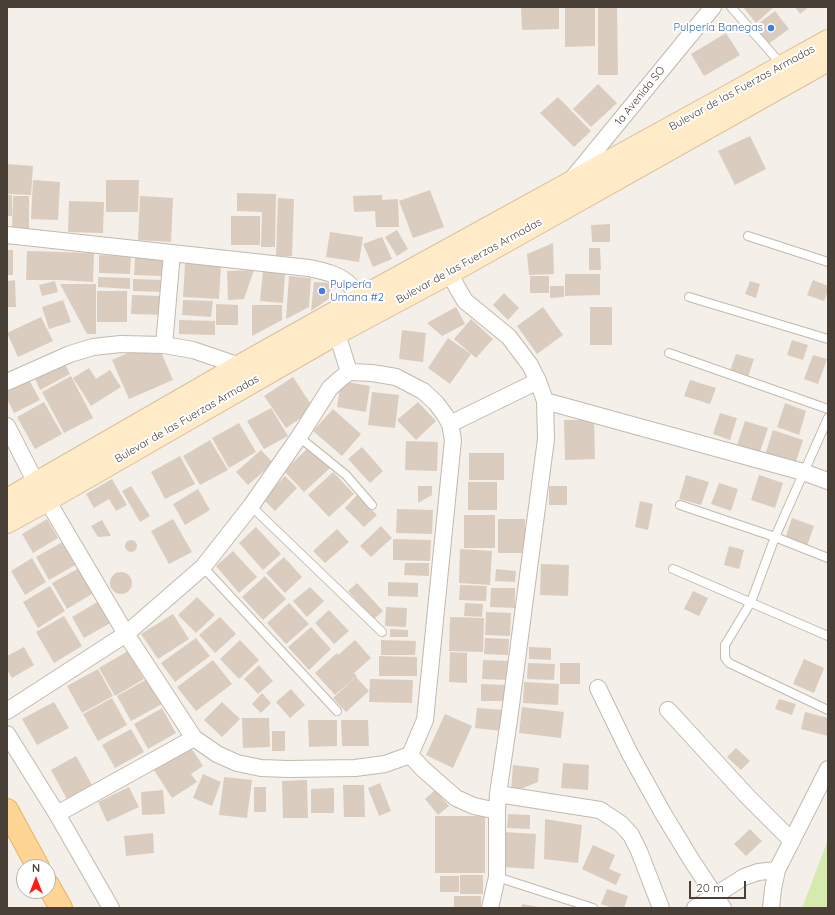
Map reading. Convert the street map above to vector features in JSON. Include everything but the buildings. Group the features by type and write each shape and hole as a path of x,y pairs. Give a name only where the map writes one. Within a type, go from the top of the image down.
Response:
{"main road":[{"path":"7,810 34,859"},
{"path":"56,899 61,908"}],"street":[{"name":"1a Avenida SO","path":"567,184 713,7"},
{"name":"Bulevar de las Fuerzas Armadas","path":"7,500 41,492 334,324 361,298 828,41"},
{"name":"Bulevar de las Fuerzas Armadas","path":"7,522 41,492 240,366 450,273 828,60"},
{"path":"7,235 309,268 324,271 338,277 350,284 361,298"},
{"path":"164,345 172,254"},
{"path":"450,273 465,300 509,337 530,365 538,381 545,401 546,439 498,794 497,877 490,908"},
{"path":"334,324 349,372"},
{"path":"7,382 70,354 93,347 121,344 164,345 193,350 240,366"},
{"path":"7,426 41,492 126,634 194,738 217,754 237,763 261,768 355,768 385,764 410,755 425,720 453,440 450,424 436,403 423,391 396,377 372,373 349,372 330,388 299,437 251,506 203,567 126,634 7,711"},
{"path":"450,424 538,381"},
{"path":"545,401 803,472 828,481"},
{"path":"598,688 630,754 664,816 719,902"},
{"path":"668,710 747,796 792,841"},
{"path":"7,734 111,908"},
{"path":"56,814 194,738"},
{"path":"410,755 423,769 456,798 474,806 497,811"},
{"path":"771,908 777,870 828,769"},
{"path":"498,794 600,810 621,824 631,835 639,851 660,908"},
{"path":"695,908 719,902 744,877 758,872 777,870"}],"lane":[{"path":"731,7 783,66"},
{"path":"748,236 828,262"},
{"path":"689,297 828,339"},
{"path":"669,353 828,409"},
{"path":"828,418 775,538 751,602 725,645 725,658 729,663 828,710"},
{"path":"299,437 346,475 372,505"},
{"path":"680,504 828,558"},
{"path":"251,506 382,632"},
{"path":"203,567 337,711"},
{"path":"673,569 828,636"},
{"path":"497,877 593,908"}],"green space":[{"path":"828,840 828,908 802,908"}],"place":[{"name":"Pulpería Banegas","path":"771,28"},
{"name":"Pulpería Umana #2","path":"322,291"}]}
